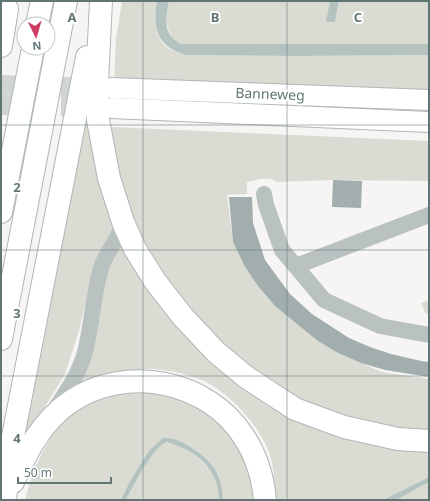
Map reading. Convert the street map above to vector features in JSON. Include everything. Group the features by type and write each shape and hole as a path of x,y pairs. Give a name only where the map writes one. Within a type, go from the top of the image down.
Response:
{"highway":[{"path":"39,16 42,1"},
{"path":"1,339 66,1"},
{"path":"5,500 10,452 98,1"},
{"path":"101,1 96,82 98,120 109,178 123,222 135,249 155,281 182,317 216,352 246,377 295,408 344,427 398,439 429,441"},
{"path":"1,31 8,5"},
{"path":"1,46 8,5"},
{"path":"1,212 31,56"},
{"path":"5,500 25,455 43,427 70,402 88,392 104,386 137,380 152,381 191,391 217,407 236,426 244,437 255,458 265,500"}],"main road":[{"name":"Banneweg","path":"111,88 429,100"},
{"name":"Banneweg","path":"112,108 429,122"}],"lane":[{"path":"264,194 266,205 282,250 324,300 380,326 429,335"},
{"path":"296,266 429,215"},
{"path":"43,427 71,385 79,369 85,352 100,269 106,255 120,235 123,222"}],"shaded area":[{"path":"122,1 157,1 155,20 157,33 168,48 186,55 429,55 429,94 114,81 116,39"},
{"path":"157,1 169,1 167,14 168,31 176,41 182,44 429,44 429,55 186,55 169,47 163,42 159,35 155,20"},
{"path":"169,1 330,1 327,22 335,22 339,1 429,1 429,44 182,44 174,41 169,31 167,12"},
{"path":"330,1 339,1 335,22 326,22"},
{"path":"92,79 113,219 112,235 94,265 79,331 65,374 22,444"},
{"path":"111,127 429,141 429,181 333,180 277,182 266,178 247,182 247,194 227,195 233,242 245,267 258,286 275,306 338,353 382,372 429,379 429,434 418,433 345,417 298,397 268,380 216,339 173,289 143,239 131,213 118,175"},
{"path":"126,240 244,382 429,447 429,477 383,500 276,500 272,464 265,442 252,422 244,413 217,388 195,377 163,370 149,369 141,369 123,373 82,386 80,382 106,267 112,256"},
{"path":"429,300 429,313 426,314 421,303"},
{"path":"139,391 187,398 239,438 256,500 223,500 222,487 213,467 197,454 166,437 130,481 121,500 25,500 40,457 50,439 62,424 76,412 94,403 114,396"},
{"path":"163,438 172,439 187,445 208,461 217,474 222,490 223,500 219,500 215,479 204,462 187,450 167,442 156,450 150,458 126,500 121,500 130,481 149,451"},
{"path":"164,442 170,442 185,448 206,465 215,476 219,500 126,500 137,477 148,460"},
{"path":"429,477 429,482 396,500 383,500"},
{"path":"429,482 429,500 396,500"}],"building":[{"path":"333,180 362,181 361,208 332,207"},
{"path":"229,197 252,197 253,223 265,260 290,294 312,314 349,338 370,347 391,354 429,362 429,377 385,370 361,363 338,353 318,341 275,306 258,286 245,267 233,242"}],"tunnel":[{"path":"1,85 97,88"},
{"path":"1,105 93,107"}]}
